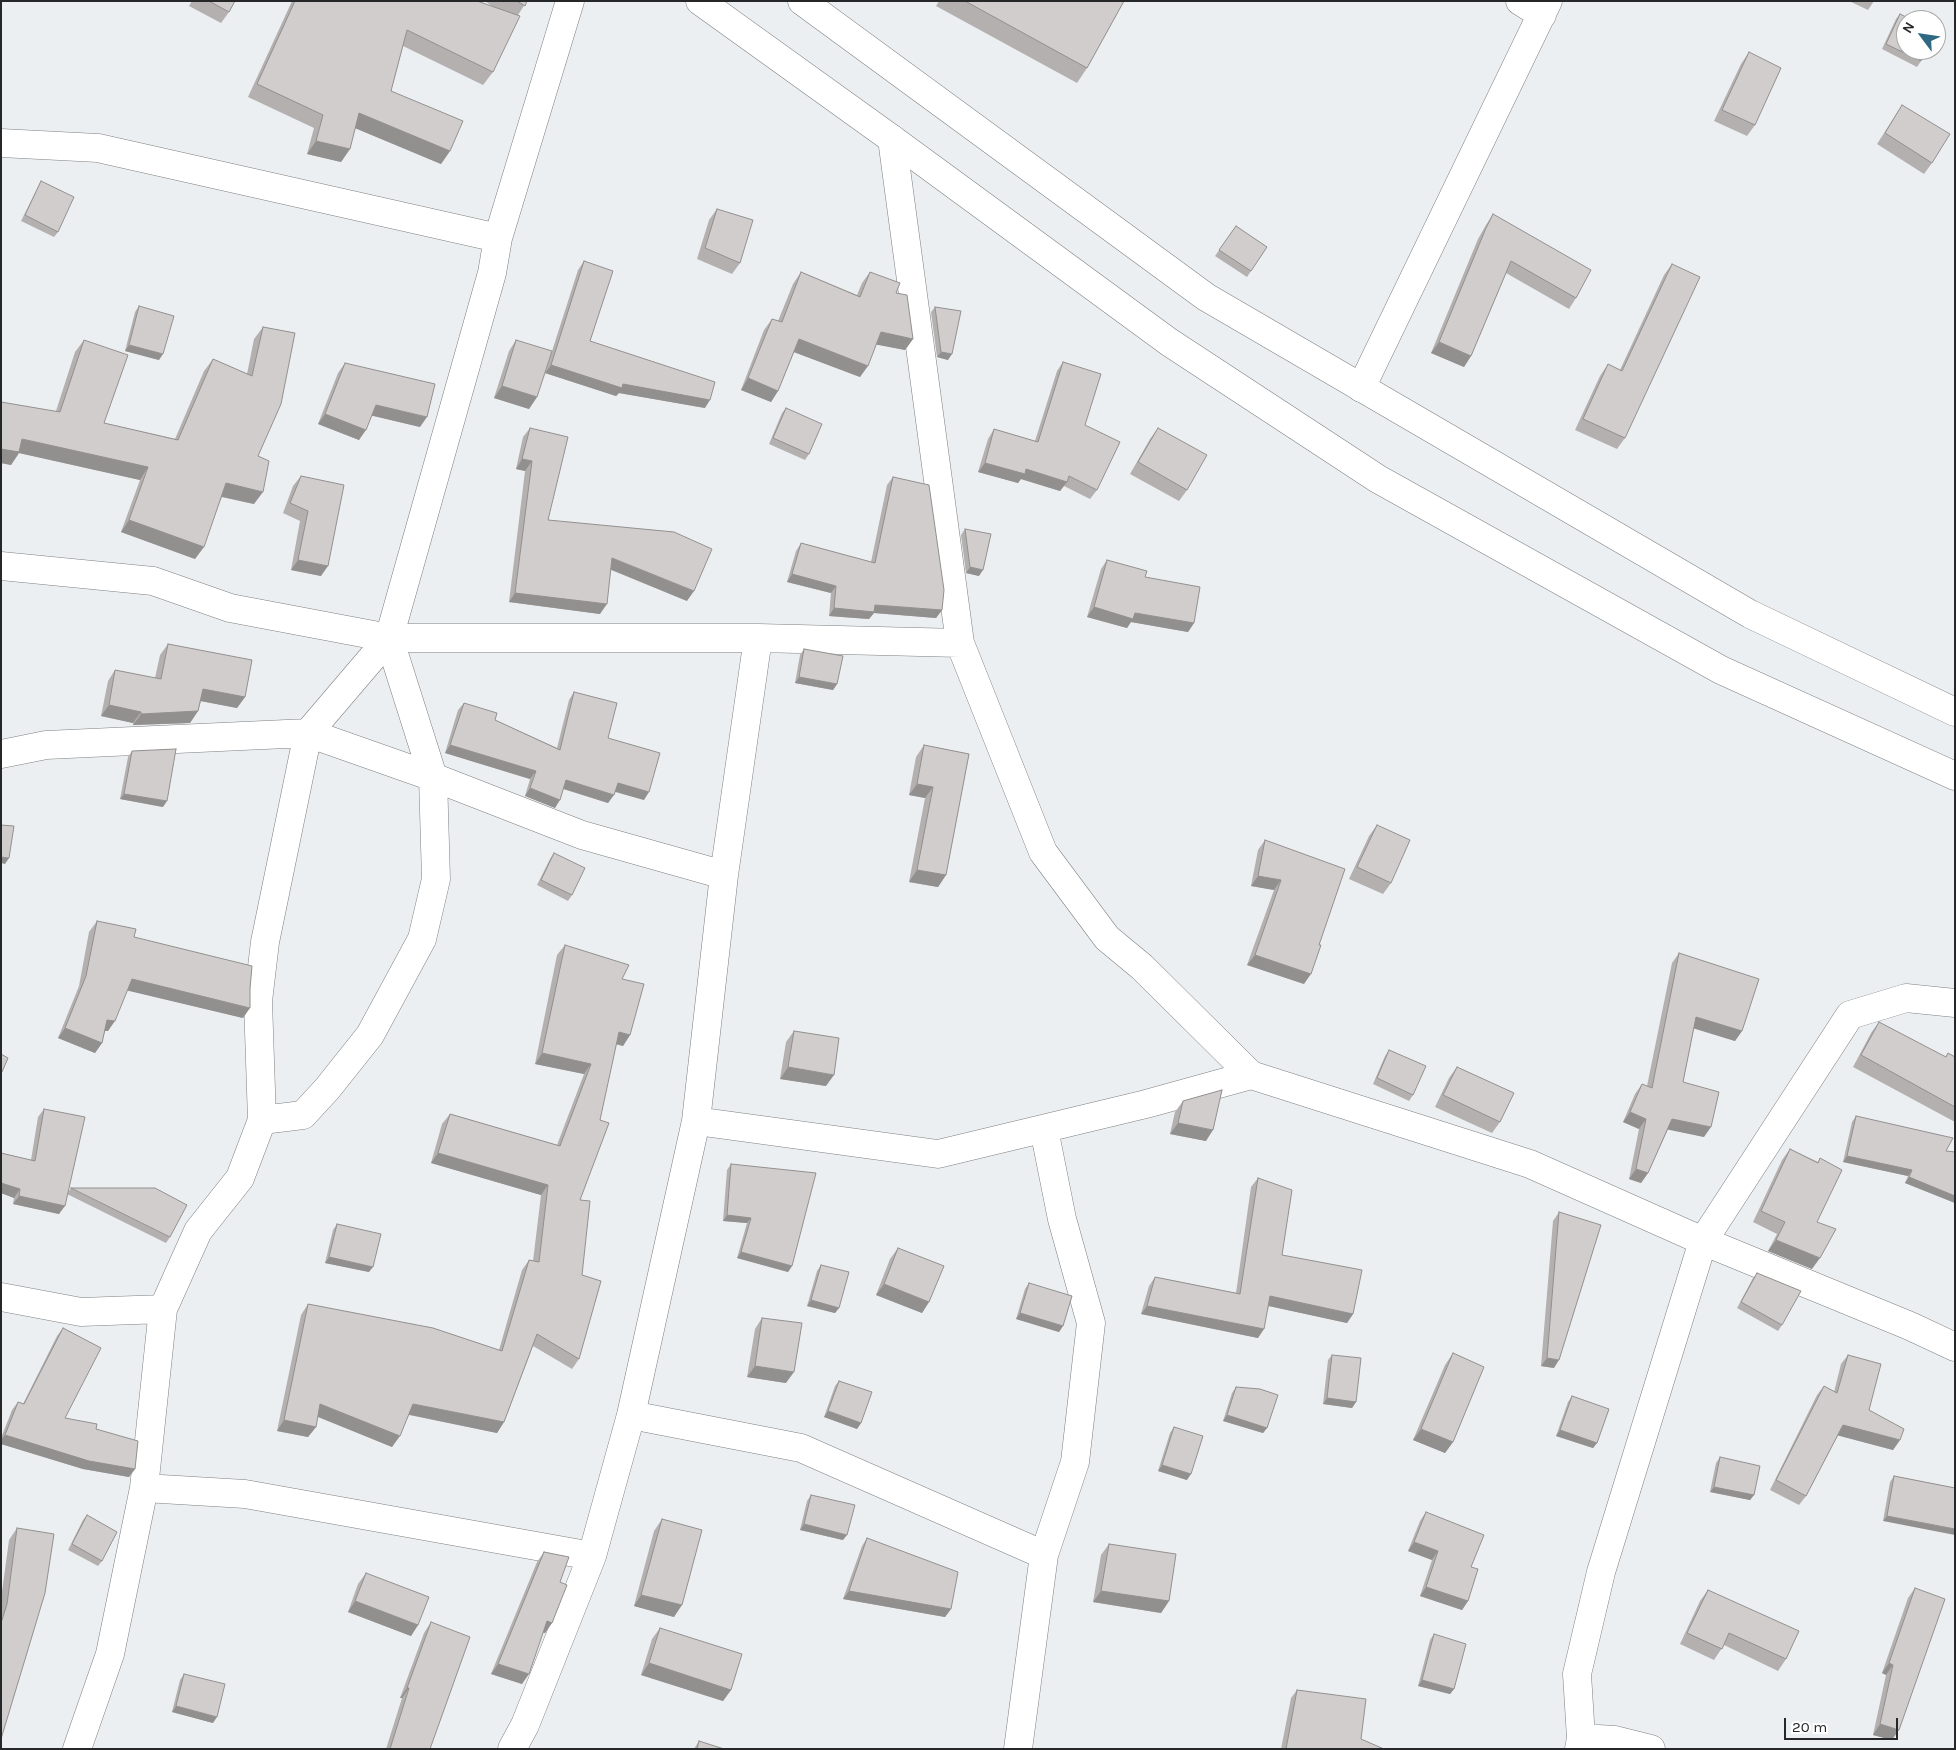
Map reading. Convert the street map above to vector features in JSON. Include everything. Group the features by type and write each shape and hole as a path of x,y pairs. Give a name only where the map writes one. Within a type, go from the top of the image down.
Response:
{"street":[{"path":"77,1749 110,1654 144,1488 163,1309 198,1231 240,1178 262,1120 258,1001 266,942 308,733 389,638 492,273 498,238 570,1"},
{"path":"700,1 1169,342 1378,479 1721,670 1955,776"},
{"path":"802,1 1206,297 1750,614 1955,712"},
{"path":"1361,388 1536,6"},
{"path":"892,139 960,643 1043,852 1107,938 1142,967 1251,1075 1530,1164 1702,1241 1910,1326 1955,1347"},
{"path":"1,143 98,148 498,238"},
{"path":"1,566 153,581 230,608 389,638 758,638 960,643"},
{"path":"262,1120 303,1115 327,1089 370,1035 422,940 436,879 432,777 389,638"},
{"path":"512,1749 526,1725 592,1556 630,1416 696,1121 724,875 758,638"},
{"path":"1,754 46,745 308,733 432,777 582,835 724,875"},
{"path":"1650,1749 1615,1740 1580,1743 1577,1674 1601,1572 1702,1241 1850,1015 1906,998 1955,1003"},
{"path":"696,1121 938,1154 1146,1104 1251,1075"},
{"path":"1018,1749 1044,1556 1075,1462 1091,1323 1062,1220 1044,1129"},
{"path":"1,1297 81,1312 163,1309"},
{"path":"630,1416 801,1448 1044,1556"},
{"path":"144,1488 244,1494 592,1556"}],"building":[{"path":"209,1 235,1 229,12"},
{"path":"295,1 477,1 520,16 493,72 407,30 391,91 463,121 450,151 359,113 350,149 316,141 323,115 257,84"},
{"path":"517,1 527,1 525,6"},
{"path":"965,1 1124,1 1087,68"},
{"path":"1896,23 1896,49 1886,44"},
{"path":"1749,52 1781,68 1755,125 1722,110"},
{"path":"1902,105 1950,134 1932,163 1885,133"},
{"path":"41,181 74,197 58,232 25,215"},
{"path":"717,209 753,220 740,263 705,248"},
{"path":"1493,214 1591,270 1576,298 1511,261 1471,356 1439,342"},
{"path":"1236,226 1267,247 1251,271 1219,250"},
{"path":"584,261 613,271 590,341 715,382 710,400 623,384 622,388 551,365"},
{"path":"1672,264 1700,277 1625,438 1583,419 1608,364 1622,371"},
{"path":"801,272 860,297 870,272 900,283 896,293 907,295 913,339 881,332 868,366 799,339 778,391 748,378 772,319 782,322"},
{"path":"139,306 174,316 163,354 129,345"},
{"path":"935,307 961,311 952,354 941,352"},
{"path":"263,327 295,333 281,404 258,456 269,461 263,492 226,483 204,547 129,520 148,467 22,439 19,452 1,449 1,402 60,412 84,340 128,355 104,423 178,440 213,359 252,376"},
{"path":"516,340 552,351 537,397 502,386"},
{"path":"1063,362 1101,374 1085,425 1120,442 1097,490 1069,476 1067,482 1026,469 1025,474 985,463 994,429 1038,442"},
{"path":"345,363 435,384 427,417 376,405 366,430 325,414"},
{"path":"786,408 822,424 809,454 773,438"},
{"path":"530,428 568,437 548,520 674,532 712,549 694,591 612,558 607,604 515,593 532,461 522,459"},
{"path":"1158,428 1207,455 1187,490 1138,462"},
{"path":"301,476 344,485 328,566 298,560 308,511 290,503"},
{"path":"893,477 929,485 944,590 942,610 875,605 874,612 834,608 836,586 792,574 801,543 875,563"},
{"path":"965,529 991,534 983,570 970,567"},
{"path":"1107,560 1147,571 1145,577 1200,587 1194,623 1135,613 1133,619 1094,607"},
{"path":"168,644 252,660 245,697 203,689 198,711 141,714 141,712 109,705 115,670 161,679"},
{"path":"804,649 843,656 837,684 799,677"},
{"path":"574,692 617,703 608,738 660,753 649,792 618,783 614,795 566,780 560,800 530,788 536,771 450,745 464,703 497,713 495,720 560,750"},
{"path":"924,745 969,754 946,875 917,870 933,787 917,784"},
{"path":"176,749 167,801 124,794 132,751"},
{"path":"1,825 14,826 9,858 1,857"},
{"path":"1377,825 1410,840 1391,883 1357,867"},
{"path":"1265,840 1345,869 1311,974 1255,955 1281,880 1258,876"},
{"path":"554,853 585,868 572,895 541,880"},
{"path":"97,921 136,929 134,937 252,966 250,1008 132,979 115,1021 107,1020 102,1043 65,1028 86,976"},
{"path":"565,945 629,965 622,979 644,984 630,1035 619,1032 600,1120 609,1123 580,1200 590,1201 582,1275 601,1281 579,1359 537,1334 504,1422 413,1404 400,1436 320,1404 316,1427 284,1420 308,1304 433,1328 502,1351 529,1260 539,1262 548,1185 438,1153 450,1114 560,1146 591,1064 542,1053"},
{"path":"1679,953 1759,979 1742,1031 1696,1017 1683,1082 1719,1092 1711,1127 1672,1119 1648,1173 1636,1169 1646,1119 1630,1112 1642,1084 1652,1088"},
{"path":"1879,1022 1946,1057 1948,1053 1955,1057 1955,1107 1861,1055"},
{"path":"794,1031 839,1038 834,1075 788,1067"},
{"path":"1389,1050 1426,1066 1413,1095 1377,1078"},
{"path":"1,1054 8,1058 2,1072 1,1071"},
{"path":"1457,1067 1514,1093 1500,1122 1443,1095"},
{"path":"1222,1090 1213,1130 1178,1123 1183,1101"},
{"path":"44,1109 85,1117 65,1206 19,1196 20,1189 1,1183 1,1153 35,1161"},
{"path":"1856,1116 1953,1138 1946,1151 1955,1152 1955,1196 1909,1177 1912,1170 1847,1156"},
{"path":"1790,1149 1818,1163 1820,1158 1842,1170 1817,1222 1836,1229 1820,1258 1776,1240 1785,1222 1761,1211"},
{"path":"731,1164 816,1173 792,1266 741,1252 751,1218 727,1215"},
{"path":"1258,1178 1292,1190 1282,1255 1362,1270 1353,1314 1270,1296 1264,1329 1147,1306 1155,1277 1240,1294"},
{"path":"71,1188 155,1188 187,1205 170,1237"},
{"path":"1559,1212 1601,1225 1559,1360 1547,1358"},
{"path":"337,1224 381,1234 373,1267 329,1257"},
{"path":"898,1248 944,1266 929,1302 884,1284"},
{"path":"821,1265 849,1272 839,1308 811,1300"},
{"path":"1757,1273 1801,1291 1782,1325 1741,1302"},
{"path":"1029,1283 1072,1296 1063,1326 1020,1313"},
{"path":"762,1318 802,1323 794,1372 755,1366"},
{"path":"63,1328 101,1348 65,1418 97,1424 96,1429 138,1441 135,1469 89,1461 5,1435 18,1402 24,1404"},
{"path":"1453,1353 1484,1367 1453,1442 1421,1429"},
{"path":"1332,1355 1361,1358 1356,1402 1327,1398"},
{"path":"1848,1355 1881,1364 1869,1410 1904,1429 1900,1440 1843,1425 1806,1496 1776,1480 1824,1386 1837,1393"},
{"path":"839,1381 872,1392 861,1423 828,1411"},
{"path":"1236,1387 1260,1389 1278,1395 1267,1428 1227,1415"},
{"path":"1572,1396 1609,1409 1597,1443 1560,1430"},
{"path":"1174,1427 1203,1436 1191,1474 1162,1465"},
{"path":"1720,1457 1760,1466 1754,1495 1714,1487"},
{"path":"1894,1476 1955,1488 1955,1529 1887,1516"},
{"path":"811,1495 855,1505 847,1535 804,1524"},
{"path":"1426,1512 1484,1535 1471,1567 1478,1569 1468,1601 1426,1587 1438,1551 1414,1542"},
{"path":"87,1515 117,1532 102,1561 72,1544"},
{"path":"662,1519 702,1530 682,1605 641,1595"},
{"path":"17,1528 54,1534 45,1593 1,1739 1,1623 7,1604"},
{"path":"867,1538 958,1572 951,1609 849,1591"},
{"path":"1109,1544 1176,1554 1169,1601 1101,1591"},
{"path":"544,1552 569,1557 560,1582 567,1585 552,1623 547,1621 529,1674 498,1664"},
{"path":"366,1573 429,1597 418,1625 355,1601"},
{"path":"1915,1588 1945,1599 1899,1730 1880,1724 1893,1665 1889,1663"},
{"path":"1708,1590 1799,1631 1786,1659 1729,1633 1722,1649 1687,1633"},
{"path":"431,1622 470,1637 430,1749 390,1749 409,1688 407,1688"},
{"path":"660,1628 742,1654 731,1690 649,1663"},
{"path":"1434,1634 1466,1644 1454,1689 1422,1680"},
{"path":"184,1674 225,1684 217,1717 176,1706"},
{"path":"1297,1690 1366,1699 1361,1739 1384,1749 1286,1749"},
{"path":"699,1741 724,1749 697,1749"}]}
